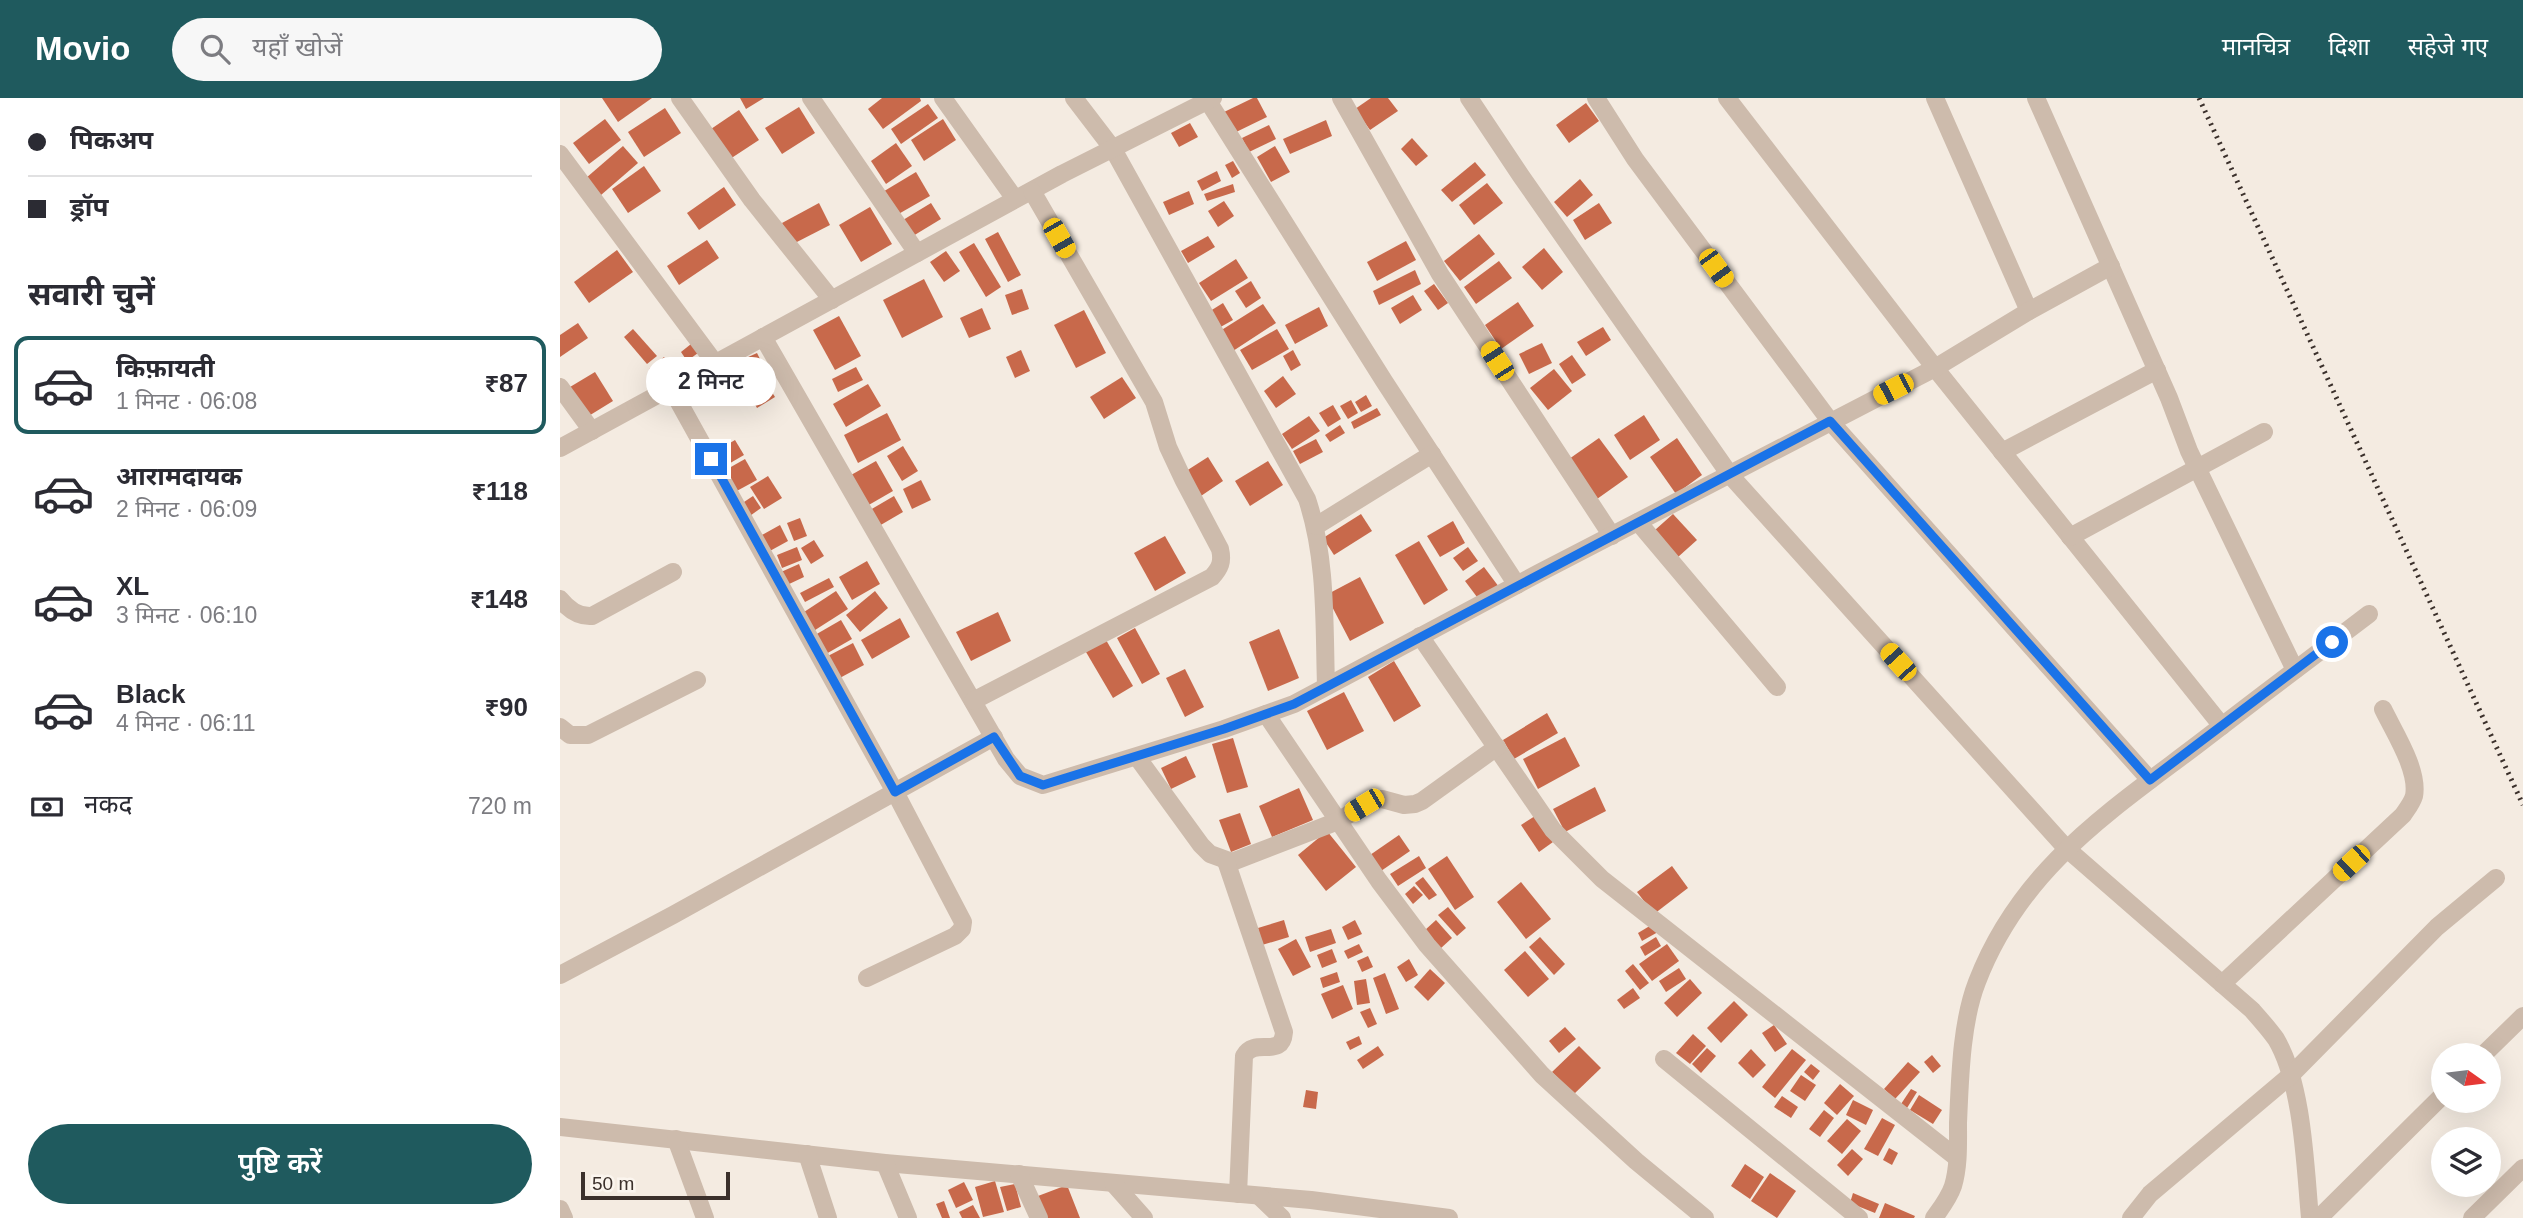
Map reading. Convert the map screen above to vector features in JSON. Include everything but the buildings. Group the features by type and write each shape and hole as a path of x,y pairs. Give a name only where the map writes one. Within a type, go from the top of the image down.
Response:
{"street":[{"path":"680,98 752,200 832,300"},
{"path":"811,98 917,253"},
{"path":"943,98 1024,195 1154,402 1168,447 1223,559 1219,570 1212,577 973,701"},
{"path":"1074,98 1112,149 1307,499 1316,526 1321,562 1326,687"},
{"path":"1341,98 1440,274 1612,536"},
{"path":"1469,98 1730,475 2066,848 2252,1010 2276,1039 2291,1075 2299,1115 2310,1218"},
{"path":"1596,98 1635,159 1830,421 2150,780"},
{"path":"1727,98 1935,368 2221,726"},
{"path":"1935,98 2029,311"},
{"path":"2036,98 2157,370 2197,468 2295,670"},
{"path":"560,448 1024,195 1209,99 1517,585"},
{"path":"560,154 715,363"},
{"path":"763,337 994,737 1020,776 1043,785 1138,757 1294,704 1935,368 2029,311 2111,266"},
{"path":"2002,452 2157,370"},
{"path":"560,387 592,430"},
{"path":"671,388 895,792 964,925 955,936 867,978"},
{"path":"2070,537 2264,432"},
{"path":"1316,526 1432,454"},
{"path":"1638,522 1777,687"},
{"path":"560,599 570,609 592,616 673,572"},
{"path":"1934,1218 1953,1184 1967,1023 1976,984 1998,936 2029,889 2066,848 2150,780 2370,614"},
{"path":"1420,636 1553,830 1602,879 1957,1158"},
{"path":"560,727 570,735 588,735 697,680"},
{"path":"2222,984 2403,815 2413,799 2415,785 2412,770 2383,709"},
{"path":"1266,714 1379,881 1427,944 1542,1075 1636,1161 1705,1218"},
{"path":"560,975 994,737"},
{"path":"1138,757 1201,845 1210,854 1226,861 1240,860 1338,821 1373,800 1415,804 1497,747"},
{"path":"1226,861 1284,1032 1282,1042 1278,1046 1252,1048 1247,1050 1244,1056 1238,1194"},
{"path":"2132,1218 2160,1185 2291,1075 2437,927 2496,878"},
{"path":"2495,1043 2523,1016"},
{"path":"1664,1059 1859,1218"},
{"path":"2319,1218 2431,1107"},
{"path":"560,1126 885,1163 1259,1196 1449,1218"},
{"path":"676,1139 705,1218"},
{"path":"807,1154 828,1218"},
{"path":"885,1163 908,1218"},
{"path":"2472,1218 2523,1168"},
{"path":"1019,1174 1039,1218"},
{"path":"1113,1183 1144,1218"},
{"path":"1259,1196 1282,1218"},
{"path":"560,1209 564,1218"}],"railway":[{"path":"2199,98 2523,805"}],"route":[{"path":"711,459 895,792 994,737 1006,759 1020,776 1043,785 1224,729 1294,704 1830,421 2150,780 2332,642"}]}
